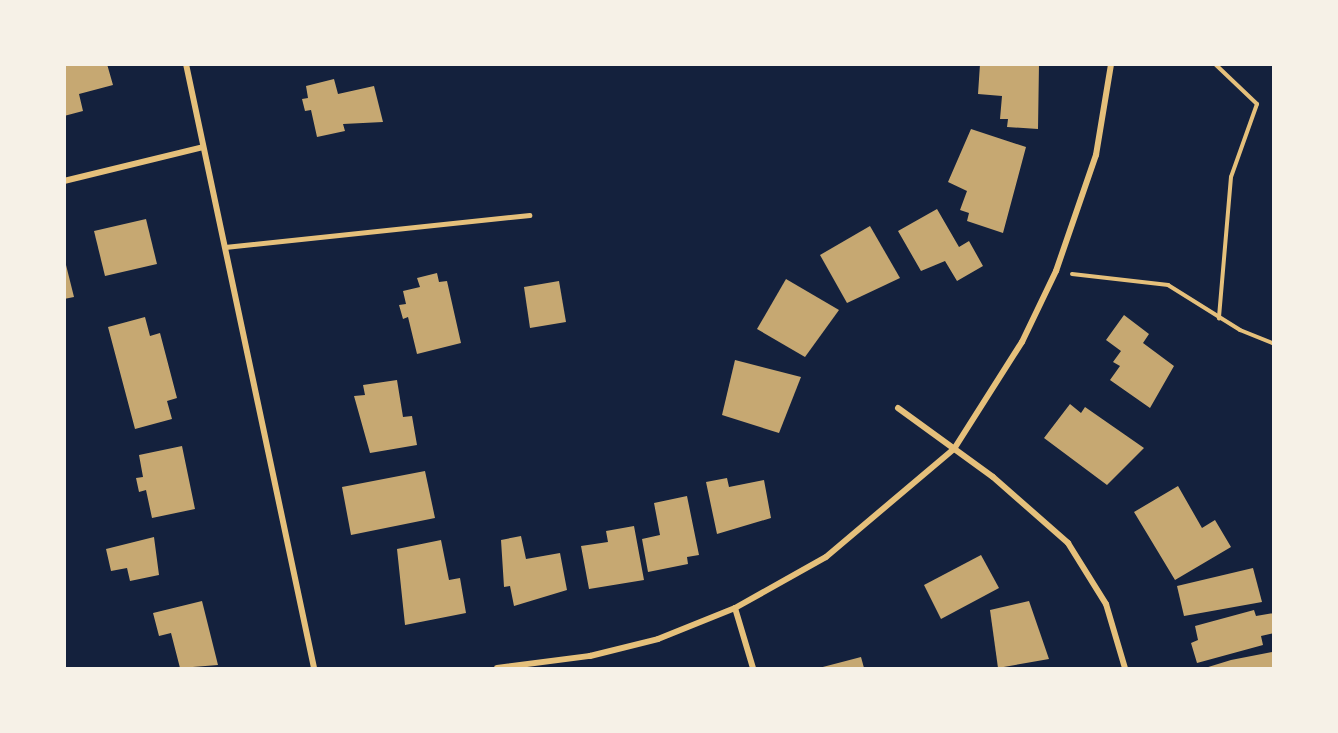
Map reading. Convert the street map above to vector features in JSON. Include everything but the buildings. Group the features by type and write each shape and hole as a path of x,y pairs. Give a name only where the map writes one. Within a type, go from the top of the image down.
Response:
{"street":[{"path":"186,64 314,669"},
{"path":"497,669 590,656 658,639 735,608 826,557 954,449 1022,342 1056,271 1096,155 1111,64"},
{"path":"64,181 203,147"},
{"path":"898,408 954,449 1068,543 1106,604 1125,669"},
{"path":"735,608 753,669"}],"lane":[{"path":"225,247 529,215"}],"path":[{"path":"1215,64 1257,104 1231,177 1219,318"},
{"path":"1056,271 1168,285 1219,318 1274,344"}]}
